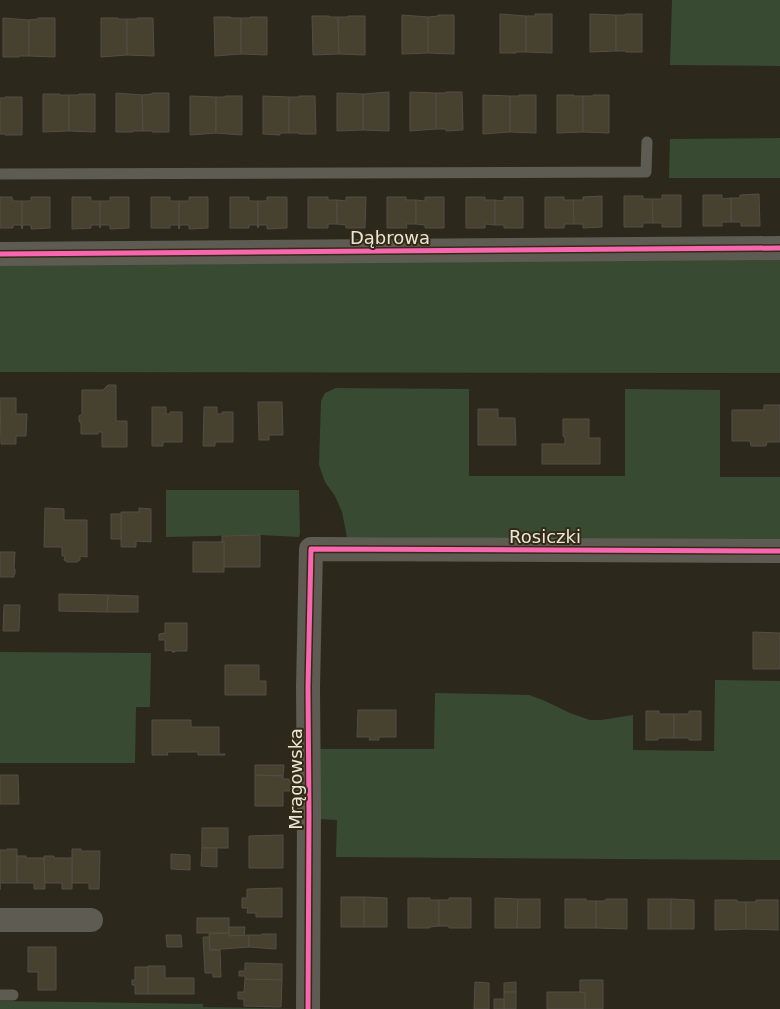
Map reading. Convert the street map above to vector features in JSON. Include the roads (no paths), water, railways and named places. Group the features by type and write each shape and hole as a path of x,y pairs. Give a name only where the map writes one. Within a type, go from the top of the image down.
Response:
{"street":[{"name":"Dąbrowa","path":"0,254 780,248"},
{"name":"Rosiczki","path":"311,549 780,551"},
{"name":"Mrągowska","path":"308,1009 308,687 311,549"},
{"path":"0,920 91,920"}],"lane":[{"path":"0,174 646,172 647,142"},
{"path":"0,995 12,995"}]}
